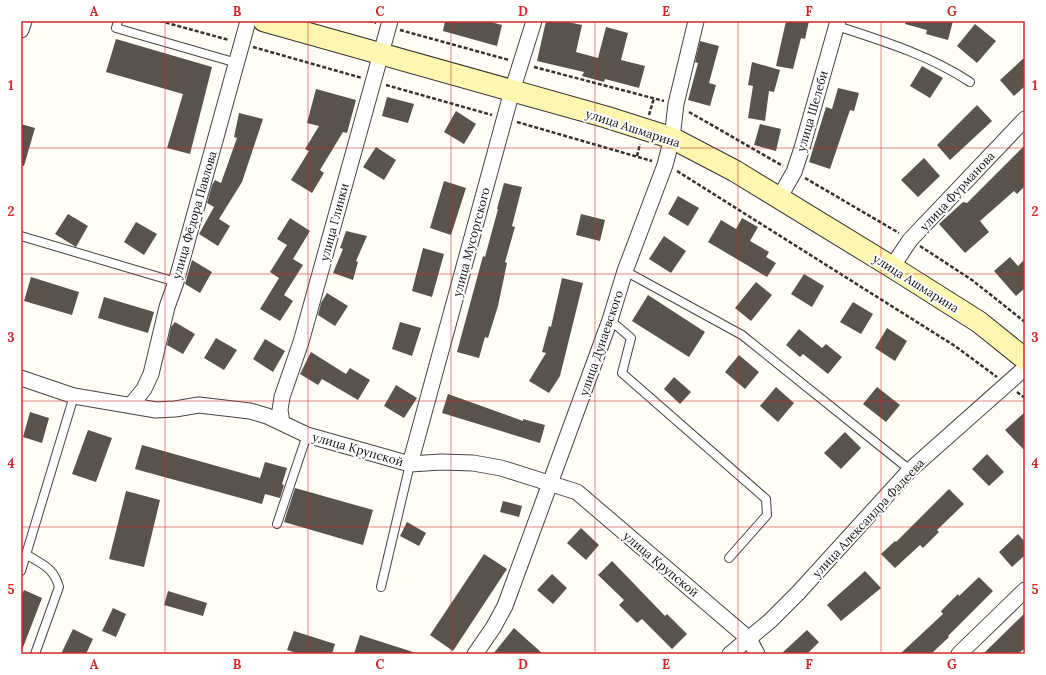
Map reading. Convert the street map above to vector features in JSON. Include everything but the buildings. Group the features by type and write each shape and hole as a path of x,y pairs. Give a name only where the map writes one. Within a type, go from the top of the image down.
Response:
{"street":[{"path":"21,30 24,21"},
{"name":"улица Фёдора Павлова","path":"131,405 144,389 151,374 167,307 176,282 248,21"},
{"name":"улица Ашмарина","path":"264,21 614,119 672,138 735,171 892,267 979,322 1025,359"},
{"name":"улица Глинки","path":"282,423 280,410 282,397 305,329 390,21"},
{"name":"улица Мусоргского","path":"410,464 512,91 534,21"},
{"name":"улица Дунаевского","path":"475,654 493,628 505,606 551,484 610,320 625,271 665,164 672,138 676,104 696,21"},
{"name":"улица Шелеби","path":"779,198 794,172 802,148 837,23"},
{"name":"улица Фурманова","path":"892,267 910,240 1025,119"},
{"name":"улица Александра Фадеева","path":"730,654 749,639 798,593 910,470 1025,368"},
{"name":"улица Крупской","path":"21,378 74,396 156,410 176,409 199,405 250,411 267,416 307,435 410,464 441,462 473,463 501,468 577,492 749,639 757,654"},
{"path":"959,654 1025,590"}],"lane":[{"path":"118,21 116,28 237,63"},
{"path":"837,23 895,45 949,68 970,82"},
{"path":"21,236 176,282"},
{"path":"625,271 742,335 910,470"},
{"path":"610,320 631,338 622,373 766,499 767,515 729,558"},
{"path":"21,571 74,396"},
{"path":"277,524 307,435"},
{"path":"381,587 410,464"},
{"path":"27,555 48,568 56,577 59,586 35,654"}],"path":[{"path":"160,21 665,164 955,346 1025,398"}]}
